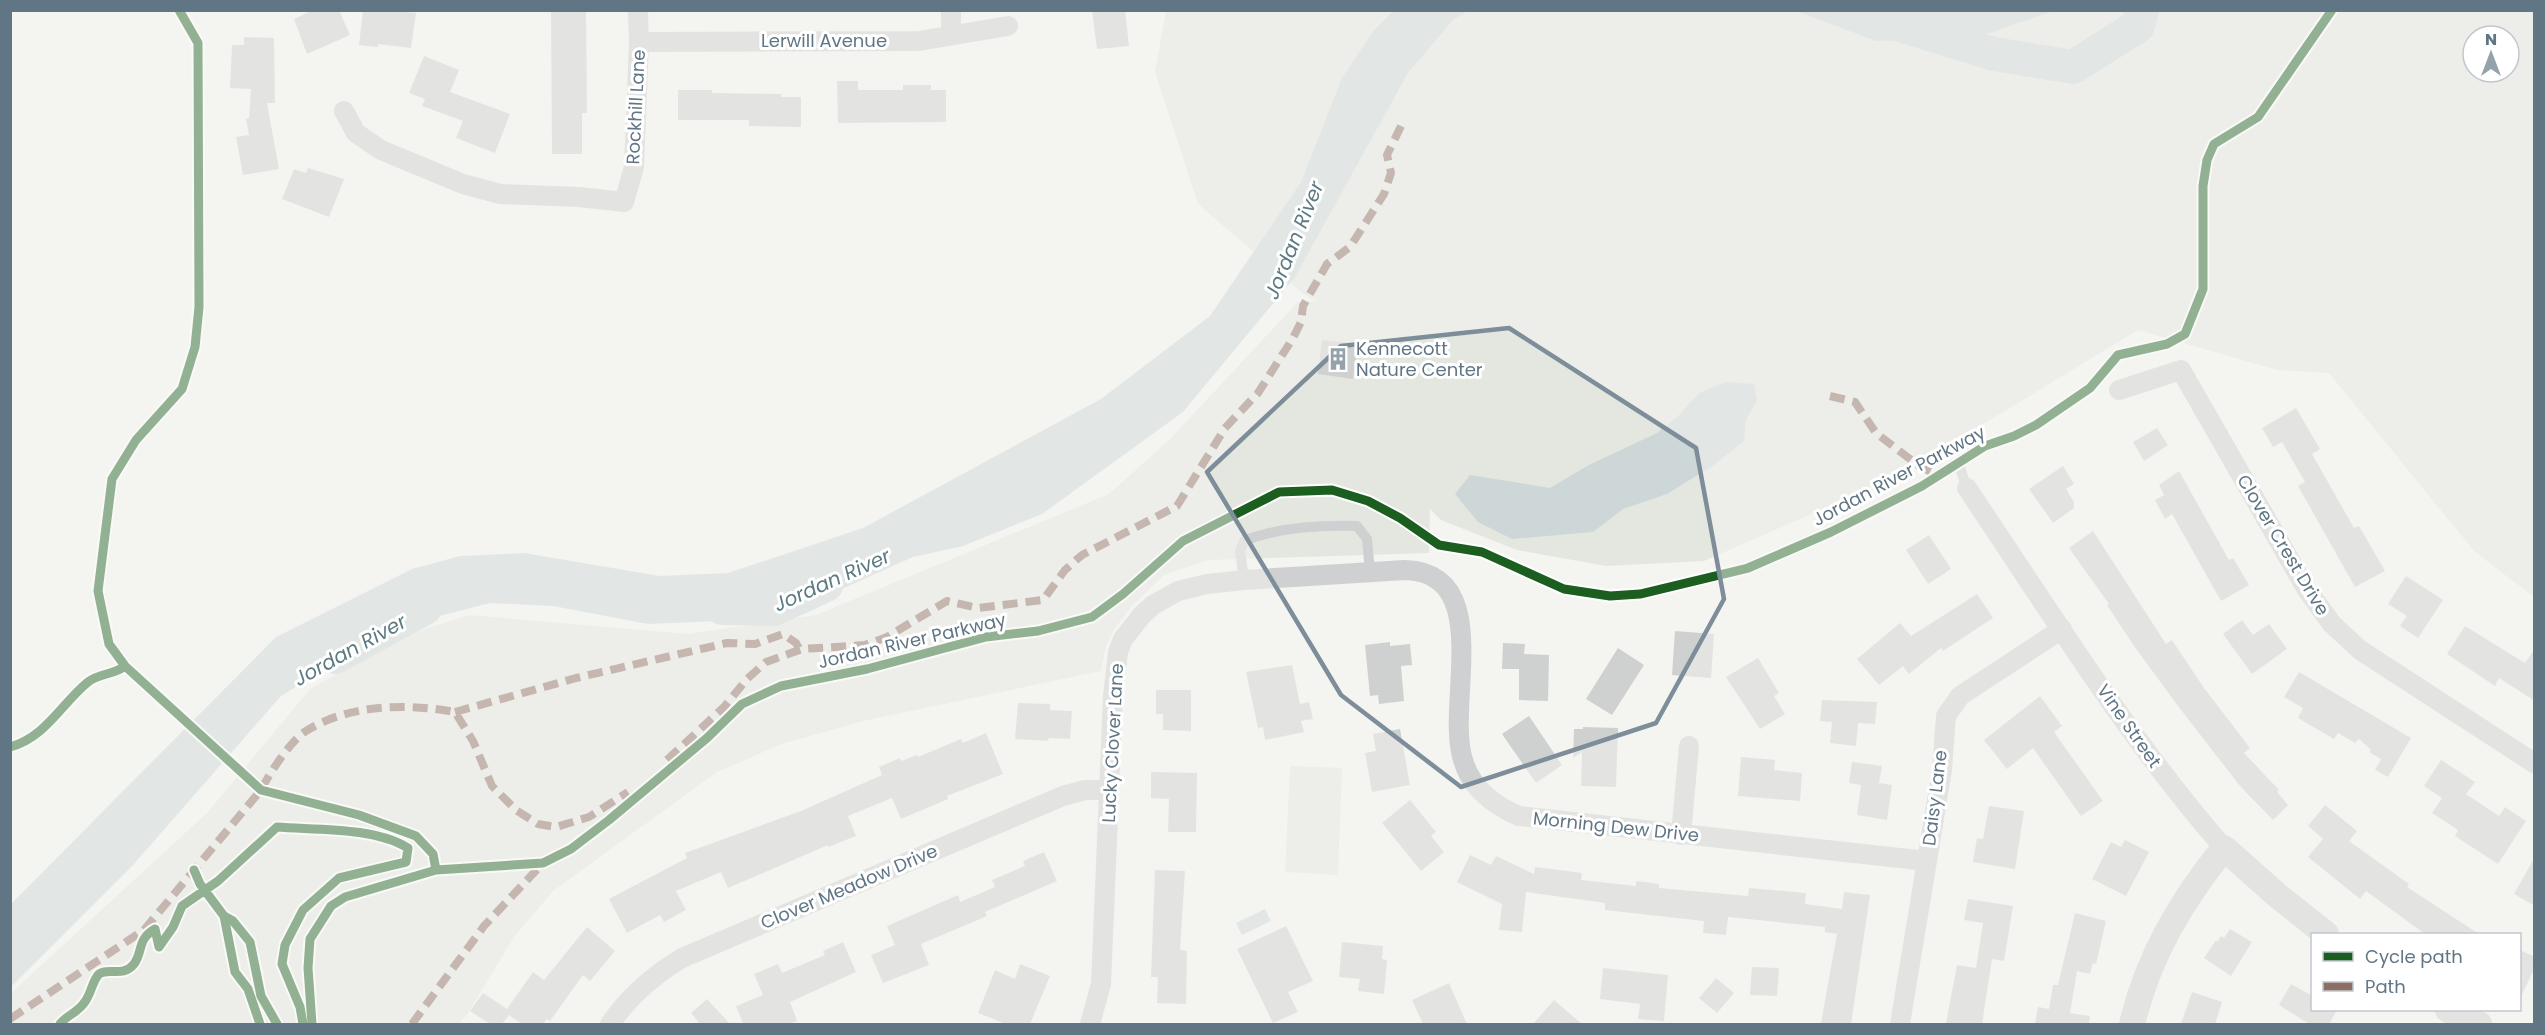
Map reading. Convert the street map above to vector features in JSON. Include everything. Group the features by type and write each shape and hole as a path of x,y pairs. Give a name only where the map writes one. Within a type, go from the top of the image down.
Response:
{"street":[{"name":"Rockhill Lane","path":"344,111 356,133 381,150 463,184 500,194 579,197 624,202 634,167 639,42 638,10"},
{"path":"951,10 951,34"},
{"name":"Lerwill Avenue","path":"639,42 919,41 1008,26"},
{"name":"Clover Crest Drive","path":"2119,390 2181,370 2307,590 2332,624 2360,650 2535,763"},
{"name":"Vine Street","path":"1967,488 2158,768 2224,848 2325,933"},
{"name":"Lucky Clover Lane","path":"1090,1024 1101,984 1116,666 1123,639 1153,605 1178,591 1207,584 1370,572 1423,571"},
{"name":"Morning Dew Drive","path":"1423,571 1440,580 1448,588 1458,607 1460,747 1467,771 1484,795 1508,812 1530,819 1927,861"},
{"name":"Daisy Lane","path":"1900,1024 1942,770 1943,727 1952,706 1960,696 2062,629"},
{"path":"1681,835 1689,746"},
{"name":"Clover Meadow Drive","path":"610,1024 636,993 682,958 1063,796 1085,790 1109,790"},
{"path":"2132,1024 2142,988 2162,940 2187,897 2224,848"},
{"path":"2449,1015 2479,1024"}],"lane":[{"path":"1958,462 1967,488"},
{"path":"1244,580 1240,550 1245,541 1262,533 1338,525 1357,526 1368,539 1370,572"}],"highlighted area":[{"path":"1509,328 1696,448 1724,599 1656,723 1461,787 1341,695 1207,472 1341,346"}],"shaded area":[{"path":"1166,11 2534,11 2534,597 2474,551 2329,373 2277,370 2138,330 1980,426 1846,499 1704,561 1606,566 1517,550 1441,520 1430,509 1429,553 1209,560 1164,575 1132,606 1115,628 1106,646 1101,671 863,721 782,744 717,772 553,891 514,937 459,1024 11,1024 11,993 208,812 310,689 410,634 469,615 688,634 816,615 1109,494 1170,439 1298,302 1316,301 1302,293 1198,204 1155,72"},
{"path":"1290,766 1342,768 1338,875 1285,872"}],"water":[{"path":"1394,10 1468,11 1453,20 1408,73 1295,277 1183,412 1042,514 963,546 913,557 835,592 719,621 648,624 553,606 490,603 381,631 280,697 133,865 11,987 11,904 276,637 412,569 460,556 524,553 660,576 728,573 863,528 1101,399 1210,316 1301,182 1342,78 1374,30"},
{"path":"2054,10 1972,39 1876,41 1796,11"},
{"path":"1725,382 1754,384 1757,401 1746,420 1744,441 1714,465 1667,494 1623,509 1593,532 1512,539 1478,522 1455,494 1470,475 1550,488 1589,465 1657,433 1678,416 1699,393"},
{"path":"1265,909 1271,921 1242,935 1236,923"}],"building":[{"path":"313,10 339,10 350,35 307,54 294,19"},
{"path":"363,10 407,10 406,12 416,13 411,48 378,44 378,47 359,45"},
{"path":"1092,10 1125,10 1129,46 1097,49"},
{"path":"551,12 586,12 587,113 582,113 582,154 552,154"},
{"path":"244,37 274,38 275,103 267,103 279,169 243,175 236,137 249,135 246,119 249,118 251,89 230,88 232,45 244,45"},
{"path":"424,56 459,70 450,92 510,114 495,153 456,138 463,121 422,106 425,99 409,93"},
{"path":"837,81 858,81 858,90 903,90 903,85 931,85 931,90 946,90 946,122 838,123"},
{"path":"678,90 712,90 712,93 781,94 781,97 801,97 801,127 749,126 749,120 678,120"},
{"path":"308,168 344,179 329,217 282,199 294,169 306,173"},
{"name":"Kennecott Nature Center","path":"1322,340 1358,344 1353,379 1318,374"},
{"path":"2296,408 2320,449 2312,454 2354,528 2359,526 2385,571 2355,587 2298,486 2305,482 2282,442 2273,447 2262,428"},
{"path":"2157,428 2168,445 2144,461 2133,442"},
{"path":"2063,466 2074,484 2066,489 2074,502 2074,508 2053,523 2029,489"},
{"path":"2179,471 2229,560 2233,558 2249,585 2221,601 2172,514 2165,519 2155,500 2164,495 2159,485"},
{"path":"2093,531 2166,644 2172,640 2204,688 2250,748 2244,753 2279,790 2277,792 2288,805 2273,820 2240,786 2178,706 2134,646 2107,605 2109,604 2069,548"},
{"path":"1929,535 1951,569 1928,584 1906,550"},
{"path":"2406,576 2443,600 2418,638 2400,626 2407,616 2388,604"},
{"path":"1977,594 1993,618 1943,651 1941,648 1909,674 1903,666 1879,685 1857,659 1900,623 1911,636"},
{"path":"2242,620 2253,635 2269,624 2287,649 2252,674 2223,634"},
{"path":"2465,626 2525,663 2535,648 2535,701 2499,678 2495,686 2447,654"},
{"path":"1675,631 1714,634 1711,678 1672,675"},
{"path":"1390,642 1390,646 1410,644 1412,665 1401,666 1404,701 1379,704 1378,695 1370,696 1365,645"},
{"path":"1503,643 1525,644 1524,654 1549,655 1548,701 1519,700 1519,669 1502,669"},
{"path":"1618,648 1644,665 1612,715 1586,699"},
{"path":"1758,658 1779,693 1774,696 1785,714 1760,729 1726,677"},
{"path":"1292,665 1300,704 1309,702 1313,719 1301,721 1304,732 1265,740 1263,727 1258,728 1246,672"},
{"path":"2299,672 2411,738 2388,777 2375,770 2381,759 2369,752 2371,750 2359,739 2355,743 2338,733 2334,739 2298,718 2303,708 2284,697"},
{"path":"1156,690 1191,690 1191,731 1163,730 1163,714 1156,714"},
{"path":"2040,696 2062,726 2054,732 2103,801 2081,816 2033,748 2007,769 1984,740"},
{"path":"1822,700 1877,702 1875,724 1858,723 1856,746 1830,743 1832,722 1820,721"},
{"path":"1018,703 1050,704 1050,710 1072,711 1070,739 1049,738 1048,741 1015,739"},
{"path":"1529,716 1562,765 1536,783 1502,734"},
{"path":"1583,727 1618,728 1616,787 1581,786 1582,752 1573,758 1574,729 1583,729"},
{"path":"1400,729 1410,785 1372,792 1365,753 1376,751 1373,734"},
{"path":"986,733 1003,774 947,796 948,799 901,819 892,798 848,816 856,836 828,847 828,845 728,888 721,872 676,891 686,910 664,922 660,915 627,933 609,899 687,858 685,853 801,811 882,775 879,767 900,758 901,761 917,755 918,757 961,739 963,743"},
{"path":"1741,757 1775,760 1774,770 1802,773 1800,801 1738,796"},
{"path":"2441,760 2475,782 2466,794 2499,816 2505,807 2526,821 2498,864 2455,836 2458,830 2432,813 2442,798 2424,786"},
{"path":"1852,762 1882,766 1879,783 1892,785 1887,820 1857,815 1861,785 1849,783"},
{"path":"1151,772 1197,773 1196,832 1168,832 1169,799 1151,798"},
{"path":"1410,800 1436,832 1431,836 1444,852 1421,871 1382,823"},
{"path":"2325,805 2357,831 2349,841 2409,884 2407,887 2477,933 2424,933 2366,891 2360,899 2308,857 2323,839 2308,826"},
{"path":"1989,806 2024,811 2015,869 1973,862 1977,838 1983,839"},
{"path":"2125,840 2149,852 2126,896 2092,879 2111,842 2121,847"},
{"path":"1044,852 1057,881 985,912 987,916 921,944 929,965 883,983 871,955 895,945 887,926 958,895 960,902 995,887 992,880 1025,866 1023,861"},
{"path":"1470,855 1491,865 1496,856 1534,874 1535,867 1582,873 1581,880 1636,886 1636,881 1659,884 1659,888 1748,896 1749,888 1806,893 1805,904 1842,909 1844,892 1870,895 1851,1024 1821,1023 1837,934 1825,932 1825,927 1728,917 1726,935 1703,933 1704,921 1605,910 1605,903 1526,892 1522,932 1499,930 1502,904 1457,882"},
{"path":"2535,857 2535,906 2514,894"},
{"path":"1155,870 1185,871 1180,950 1187,951 1186,1004 1157,1003 1158,977 1151,977"},
{"path":"1968,899 2013,906 2004,961 1992,959 1982,1024 1946,1023 1957,965 1976,968 1983,923 1964,920"},
{"path":"2075,913 2106,921 2096,964 2093,963 2090,974 2077,971 2070,1013 2090,1016 2089,1024 2035,1024 2038,1007 2049,1009 2053,985 2058,985"},
{"path":"1286,926 1313,981 1288,992 1298,1012 1273,1023 1237,949"},
{"path":"587,927 615,951 590,981 583,975 550,1021 547,1019 543,1024 522,1024 509,1015 502,1024 490,1024 470,1011 483,993 507,1009 533,972 544,980"},
{"path":"2230,929 2252,942 2231,976 2204,958 2216,940 2217,942 2221,936 2224,938"},
{"path":"843,942 856,972 790,1002 797,1021 789,1024 743,1024 736,1006 763,995 754,974 778,964 782,973 825,955 823,951"},
{"path":"1342,942 1383,946 1382,959 1387,960 1384,994 1358,991 1360,979 1339,977"},
{"path":"2521,950 2535,957 2535,967 2521,997"},
{"path":"1020,964 1050,976 1030,1024 1006,1024 978,1013 995,970 1015,979"},
{"path":"1752,967 1779,968 1777,996 1750,995"},
{"path":"1603,968 1668,975 1664,1021 1638,1019 1640,1004 1600,999"},
{"path":"1716,978 1734,993 1717,1013 1699,998"},
{"path":"1449,983 1467,1024 1423,1024 1412,1000"},
{"path":"2291,984 2311,995 2311,1011 2336,1011 2329,1024 2309,1024 2279,1005"},
{"path":"2192,992 2222,1002 2215,1024 2181,1024"},
{"path":"707,999 730,1024 700,1024 691,1013"},
{"path":"1554,1000 1582,1024 1533,1024"}],"waterway":[{"name":"Jordan River","path":"1851,10 1994,54 2073,67 2138,26 2142,10"},
{"name":"Jordan River","path":"722,608 774,609 826,585"},
{"name":"Jordan River","path":"335,657 425,608"}],"marked path":[{"path":"667,760 724,707 747,679 766,662 802,649 865,645 887,637 947,601 978,608 1043,600 1065,570 1082,555 1177,506 1225,428 1258,393 1293,338 1301,322 1303,306 1327,264 1350,247 1384,194 1391,173 1387,155 1402,124"},
{"path":"1830,396 1855,402 1876,433 1919,466 1937,475"},
{"path":"455,712 576,678 727,643 755,644 783,634 796,643 800,650"},
{"path":"10,1019 144,930 261,790 287,749 306,731 341,715 398,707 455,712 473,741 492,786 516,810 538,824 556,827 589,817 628,792"},
{"path":"412,1024 484,926 543,863"}],"cycle path":[{"path":"179,10 198,43 199,307 195,347 182,389 136,440 112,479 98,591 109,644 125,666 261,790 359,815 416,836 433,854 436,870"},
{"name":"Jordan River Parkway","path":"312,1024 308,968 310,939 331,906 345,897 436,870 543,863 571,849 609,820 707,738 742,704 781,686 867,669 986,637 1038,631 1092,617 1123,594 1183,541 1279,492 1332,490 1368,501 1400,518 1439,545 1482,552 1564,589 1610,596 1640,594 1748,568 1831,532 1922,486 1985,446 2036,425 2090,388 2118,355 2167,344 2185,334 2203,289 2203,186 2207,160 2214,144 2258,117 2332,10"},
{"path":"10,747 34,736 88,682 125,666"},
{"path":"60,1024 84,1003 99,974 130,968 137,959 145,937 155,929 159,947 173,927 182,906 218,881 277,827 362,833 379,836 408,848 406,862 339,878 303,910 285,945 282,964 300,1007 303,1024"},
{"path":"194,870 200,884 224,916 235,972 248,989 260,1024"},
{"path":"224,916 233,921 250,942 261,996 277,1024"}],"place":[{"name":"Kennecott Nature Center","path":"1338,359"}]}
